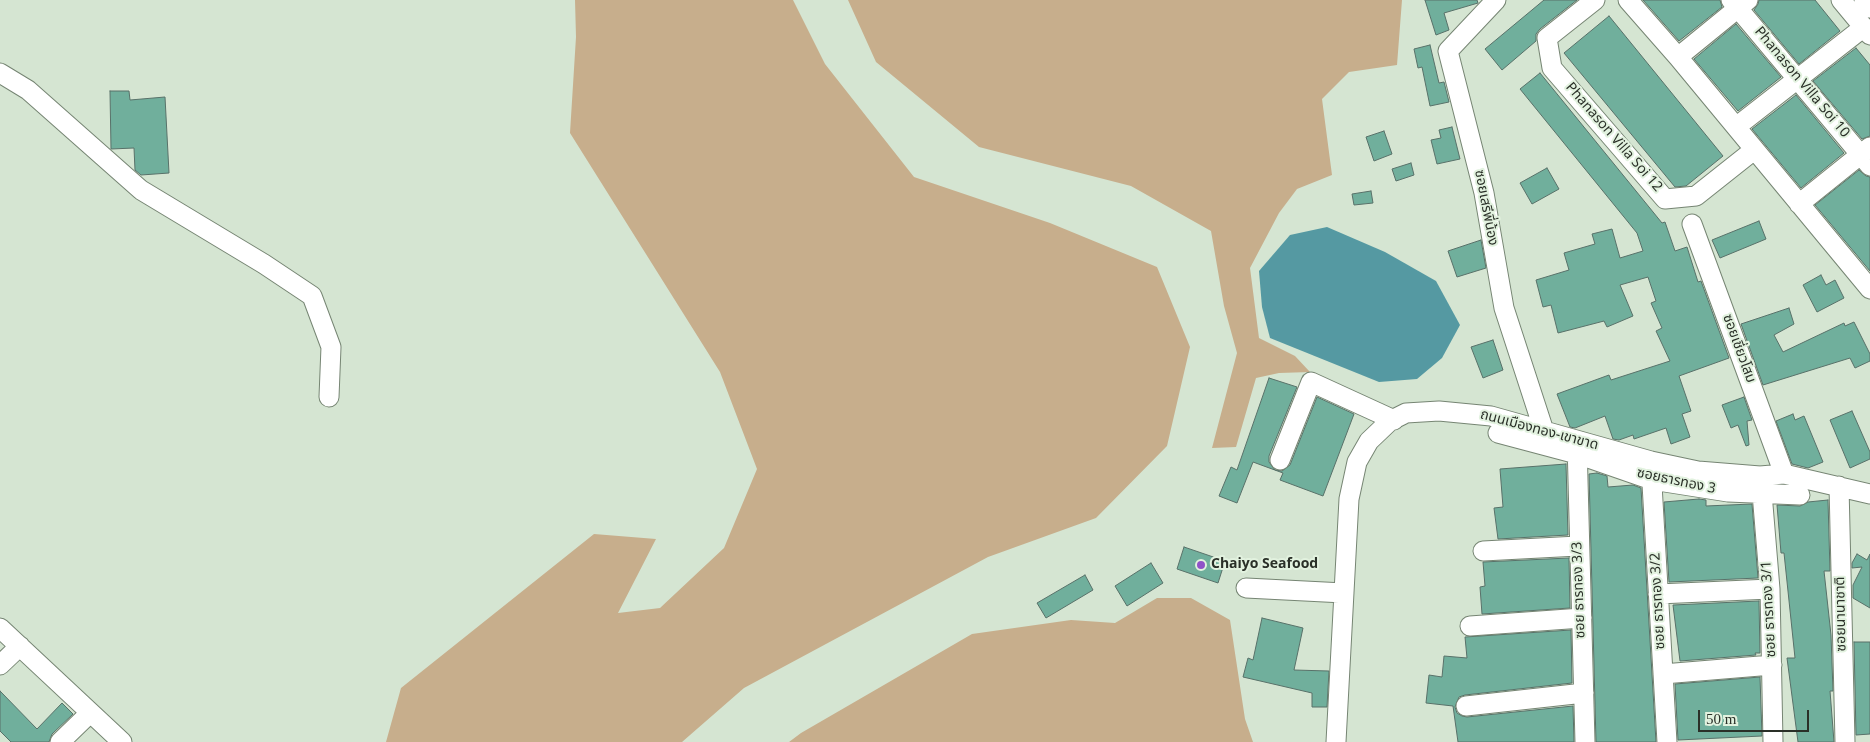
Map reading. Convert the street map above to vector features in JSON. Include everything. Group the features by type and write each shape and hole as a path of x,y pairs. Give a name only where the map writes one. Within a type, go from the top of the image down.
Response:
{"street":[{"name":"ซอยเสรีพี่น้อง","path":"1496,0 1448,51 1484,193 1504,308 1544,431"},
{"name":"Phanason Villa Soi 12","path":"1595,0 1547,38 1552,68 1665,198 1696,196 1754,150"},
{"path":"1628,0 1678,57 1799,204 1868,281"},
{"path":"1736,127 1798,79 1867,31 1841,0"},
{"path":"1864,0 1870,8"},
{"path":"1678,57 1739,3"},
{"name":"Phanason Villa Soi 10","path":"1739,3 1798,79 1867,156"},
{"path":"0,73 28,90 141,190 264,264 312,296 331,347 329,397"},
{"path":"1799,204 1867,156"},
{"name":"ซอยเชี่ยวโสม","path":"1692,224 1784,474"},
{"path":"1280,460 1311,382 1394,420"},
{"name":"ถนนเมืองทอง-เขาขาด","path":"1336,742 1349,499 1357,462 1369,441 1394,420 1406,413 1439,411 1491,416 1544,431 1577,446 1651,470 1698,471 1761,484 1784,474 1870,494"},
{"path":"1498,433 1577,446"},
{"name":"ซอย ธารทอง 3/3","path":"1577,446 1578,546 1585,742"},
{"name":"ซอย ธารทอง 3/2","path":"1651,470 1666,742"},
{"path":"1761,484 1800,495"},
{"name":"ซอย ธารทอง 3/1","path":"1761,484 1770,588 1773,742"},
{"name":"ซอยนานาชาติ","path":"1839,486 1845,742"},
{"path":"1482,551 1578,546"},
{"path":"1246,588 1344,594"},
{"path":"1658,594 1770,588"},
{"path":"1470,626 1582,618"},
{"path":"0,628 122,742"},
{"path":"0,665 20,646"},
{"path":"1663,674 1772,665"},
{"path":"1466,706 1584,693"},
{"path":"60,742 90,713"}],"shaded area":[{"path":"575,0 793,0 825,64 914,177 1050,223 1157,267 1190,347 1167,446 1096,518 988,557 744,688 682,742 386,742 401,688 594,534 656,539 618,613 660,608 724,548 757,469 720,372 570,133 576,37"},
{"path":"848,0 1402,0 1397,65 1349,72 1322,99 1332,175 1297,189 1279,213 1250,268 1259,338 1295,356 1310,372 1279,373 1256,378 1236,447 1212,448 1237,353 1224,306 1211,231 1131,186 979,147 876,62"},
{"path":"1157,598 1191,598 1230,620 1245,719 1253,742 789,742 801,733 972,634 1071,620 1115,623"}],"water":[{"path":"1327,227 1385,252 1436,281 1460,325 1442,358 1417,379 1379,382 1270,338 1262,307 1259,271 1290,235"}],"building":[{"path":"1425,0 1477,0 1478,3 1444,13 1449,30 1436,35"},
{"path":"1544,0 1577,0 1540,29 1536,34 1536,41 1502,70 1485,49"},
{"path":"1643,0 1720,0 1722,7 1679,41"},
{"path":"1759,0 1815,0 1840,31 1799,64 1754,10"},
{"path":"1609,16 1723,156 1686,186 1675,187 1564,53"},
{"path":"1736,24 1781,77 1738,111 1694,59"},
{"path":"1430,45 1439,83 1444,82 1449,102 1430,106 1422,67 1418,68 1414,49"},
{"path":"1856,48 1870,65 1870,136 1862,139 1813,81"},
{"path":"1540,73 1662,223 1665,222 1675,251 1687,247 1698,282 1701,281 1729,358 1679,376 1691,411 1682,414 1690,437 1671,444 1666,428 1634,439 1633,435 1619,440 1613,439 1605,416 1575,428 1570,427 1557,394 1609,375 1611,380 1670,361 1656,331 1662,328 1651,303 1656,301 1648,277 1620,285 1633,316 1607,327 1604,321 1558,333 1551,305 1543,307 1536,280 1569,270 1564,253 1595,244 1592,234 1612,229 1620,258 1643,251 1637,233 1520,89"},
{"path":"110,91 129,91 130,100 165,97 169,173 141,175 135,170 134,148 111,149"},
{"path":"1796,95 1844,153 1801,188 1752,129"},
{"path":"1452,127 1460,159 1437,164 1431,140 1441,138 1439,130"},
{"path":"1384,131 1392,154 1374,161 1366,137"},
{"path":"1411,163 1414,175 1396,181 1392,169"},
{"path":"1547,168 1559,189 1532,204 1520,183"},
{"path":"1859,170 1870,177 1870,271 1815,205"},
{"path":"1371,191 1373,203 1354,205 1352,194"},
{"path":"1759,221 1766,239 1720,258 1712,240"},
{"path":"1481,240 1486,268 1457,277 1448,251"},
{"path":"1821,275 1826,285 1835,280 1844,298 1817,312 1803,285"},
{"path":"1789,308 1794,324 1774,335 1783,352 1844,323 1845,326 1854,322 1870,354 1870,361 1855,368 1850,358 1763,385 1741,324"},
{"path":"1493,340 1503,370 1483,378 1471,347"},
{"path":"1269,378 1297,387 1269,456 1269,462 1275,470 1282,471 1290,465 1317,397 1354,414 1323,496 1280,480 1283,473 1253,462 1237,503 1219,496 1231,467 1237,470"},
{"path":"1744,397 1752,420 1747,421 1749,445 1746,446 1738,425 1731,428 1722,405"},
{"path":"1852,411 1870,452 1870,459 1850,468 1830,420"},
{"path":"1793,414 1795,420 1804,416 1823,462 1808,468 1792,464 1776,421"},
{"path":"1566,464 1568,535 1498,539 1494,508 1503,507 1500,469"},
{"path":"1597,473 1607,476 1608,487 1633,485 1641,488 1656,742 1596,742 1589,474"},
{"path":"1706,500 1706,506 1752,504 1758,578 1669,582 1664,502"},
{"path":"1828,500 1830,571 1824,571 1831,635 1833,691 1830,691 1834,742 1798,742 1787,658 1795,658 1784,553 1781,553 1777,505 1800,506 1808,502"},
{"name":"Chaiyo Seafood","path":"1184,547 1225,561 1218,583 1177,569"},
{"path":"1857,554 1867,560 1870,554 1870,608 1853,598 1853,585 1862,567 1852,568 1852,563"},
{"path":"1569,558 1570,608 1482,614 1480,587 1485,586 1483,562"},
{"path":"1151,563 1163,583 1127,606 1115,586"},
{"path":"1085,575 1093,590 1046,618 1037,603"},
{"path":"1759,601 1760,653 1755,653 1756,655 1680,661 1673,605"},
{"path":"1262,618 1303,628 1294,670 1329,671 1327,707 1312,707 1312,693 1243,677 1248,658 1253,660"},
{"path":"1571,630 1572,683 1465,695 1459,697 1455,707 1457,713 1467,717 1573,706 1574,742 1458,742 1453,706 1426,703 1429,675 1442,677 1444,656 1467,658 1465,637"},
{"path":"1854,642 1870,642 1870,734 1856,735"},
{"path":"1760,677 1762,736 1678,740 1675,684"},
{"path":"0,691 37,729 62,703 73,714 52,734 49,742 11,742 0,731"}],"place":[{"name":"Chaiyo Seafood","path":"1201,565"}]}
